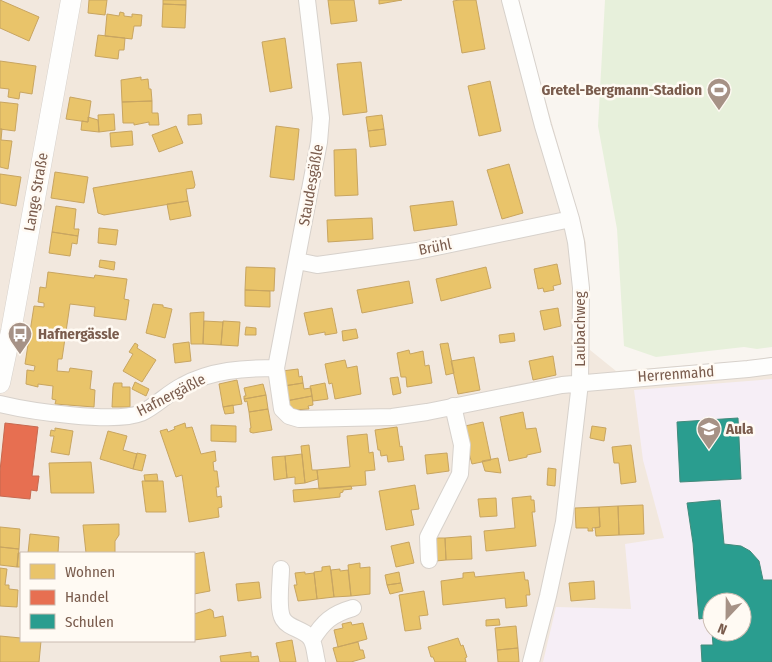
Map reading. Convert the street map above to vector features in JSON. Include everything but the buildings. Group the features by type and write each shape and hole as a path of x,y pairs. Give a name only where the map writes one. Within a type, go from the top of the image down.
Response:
{"street":[{"name":"Lange Straße","path":"0,383 71,0"},
{"name":"Staudesgäßle","path":"276,368 319,142 321,118 307,0"},
{"name":"Laubachweg","path":"510,0 543,126 571,219 576,242 581,288 580,383 564,522 531,662"},
{"name":"Brühl","path":"297,261 317,265 417,251 571,219"},
{"name":"Herrenmahd","path":"580,383 772,366"},
{"name":"Hafnergäßle","path":"0,404 18,408 112,418 139,413 184,385 208,375 245,368 276,368"},
{"path":"276,368 282,409 289,416 299,419 392,417 580,383"},
{"path":"430,560 428,537 460,474 462,445 453,406"},
{"path":"281,569 280,609 282,617 284,622 302,630 312,640 317,662"},
{"path":"312,640 320,627 337,613 353,608"}],"shaded area":[{"path":"0,0 517,0 586,243 590,350 616,371 772,357 772,662 0,662"},
{"path":"772,379 772,662 543,662 556,607 631,609 625,544 664,538 643,460 634,390"}],"green space":[{"path":"605,0 772,0 772,347 757,349 744,347 656,357 624,346 617,229 598,126"}],"place":[{"name":"Gretel-Bergmann-Stadion","path":"719,111"},
{"name":"Hafnergässle","path":"20,355"},
{"name":"Aula","path":"709,450"}]}
